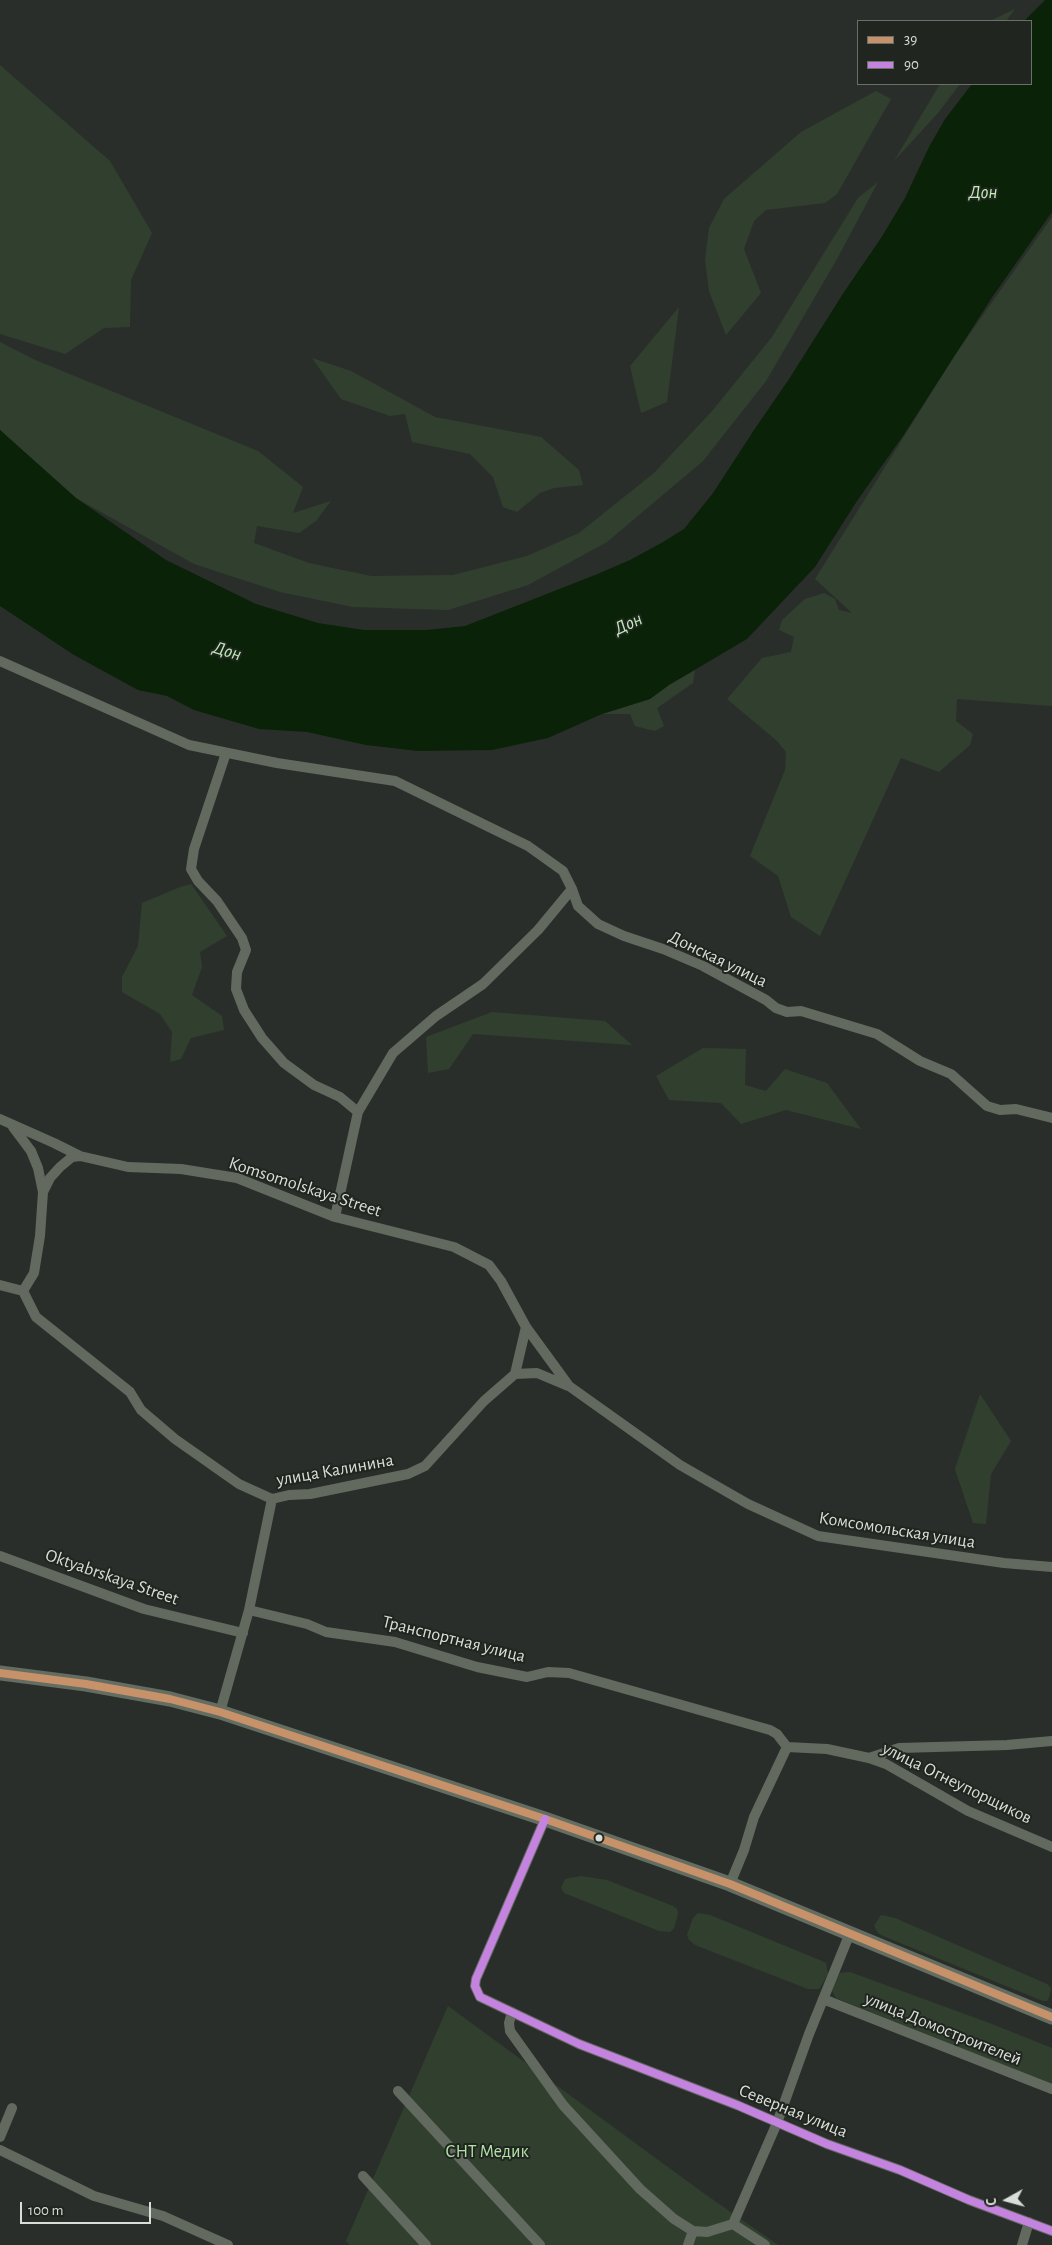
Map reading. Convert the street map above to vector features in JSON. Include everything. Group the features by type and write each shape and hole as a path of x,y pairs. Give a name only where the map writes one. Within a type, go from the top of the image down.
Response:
{"main road":[{"path":"0,1674 86,1684 170,1698 220,1712 545,1819 730,1884 1051,2014"}],"street":[{"name":"Донская улица","path":"0,661 189,746 277,763 395,781 528,846 563,871 578,906 598,924 703,966 786,1012 801,1011 877,1034 920,1062 951,1074 987,1106 1000,1110 1016,1109 1052,1118"},
{"path":"226,753 194,849 192,869 198,881 217,901 242,938 246,950 237,972 236,989 244,1010 262,1038 284,1063 314,1085 340,1097 358,1112"},
{"path":"335,1217 358,1112 393,1053 436,1016 483,984 538,930 572,889"},
{"name":"Komsomolskaya Street","path":"0,1119 54,1142 80,1156 128,1167 181,1169 237,1178 335,1217 454,1247 489,1265 502,1281 526,1327 569,1386"},
{"path":"0,1285 23,1291 34,1273 40,1236 43,1192 38,1168 31,1151 13,1126"},
{"path":"43,1192 50,1178 60,1167 72,1157 80,1156"},
{"name":"улица Калинина","path":"23,1291 36,1317 130,1392 142,1410 175,1439 239,1484 272,1499 289,1495 310,1494 398,1476 425,1466 484,1401 515,1374"},
{"path":"526,1327 515,1374 536,1372 569,1386"},
{"name":"Комсомольская улица","path":"569,1386 680,1465 748,1504 818,1536 1004,1563 1052,1567"},
{"path":"220,1712 249,1610 272,1499"},
{"name":"Oktyabrskaya Street","path":"0,1556 144,1609 243,1633"},
{"name":"Транспортная улица","path":"249,1610 307,1624 326,1632 394,1642 477,1667 527,1678 548,1672 569,1673 770,1730 778,1734 787,1747"},
{"path":"869,1758 899,1748 1008,1745 1052,1741"},
{"path":"730,1884 744,1850 754,1818 787,1747"},
{"name":"улица Огнеупорщиков","path":"787,1747 827,1749 869,1758 886,1764 968,1811 1052,1847"},
{"name":"Северная улица","path":"545,1819 474,1986 480,1997 579,2044 1052,2231"},
{"path":"733,2224 777,2123 823,1999 850,1933"},
{"name":"улица Домостроителей","path":"823,1999 1052,2089"},
{"path":"512,2012 509,2023 510,2031 563,2105 640,2189 674,2219 693,2231 706,2232 733,2224 765,2245"},
{"path":"398,2091 540,2245"},
{"path":"0,2137 12,2108"},
{"path":"0,2150 94,2196 163,2216 228,2245"},
{"path":"363,2176 426,2245"},
{"path":"1022,2245 1029,2222"},
{"path":"688,2245 693,2231"}],"green space":[{"path":"1015,9 1007,20 992,20"},
{"path":"0,65 110,161 152,233 131,280 130,327 104,328 65,354 0,334"},
{"path":"939,85 959,85 938,113 894,161"},
{"path":"876,91 891,99 837,194 825,203 766,210 754,221 744,249 761,293 726,335 709,291 705,259 709,228 724,199 801,132"},
{"path":"878,182 837,259 766,381 703,461 607,542 528,585 448,610 353,607 280,592 194,564 76,498 0,430 0,342 33,359 258,451 303,487 293,513 331,501 316,521 299,533 257,526 254,543 309,563 371,576 453,575 527,556 579,533 654,473 713,410 772,337 858,198"},
{"path":"1052,217 1052,706 957,699 956,721 973,734 970,745 939,772 901,758 820,936 791,917 778,876 750,856 785,770 786,752 777,741 727,699 762,658 791,652 794,637 779,630 782,620 805,599 824,593 835,599 839,610 852,613 815,579 955,355"},
{"path":"679,307 667,402 641,413 630,366"},
{"path":"312,358 351,371 435,417 541,437 579,470 583,485 554,488 540,493 517,512 503,507 493,477 470,454 412,442 405,414 390,416 341,399"},
{"path":"695,670 693,683 657,708 664,726 655,731 635,726 630,714 602,714 650,699"},
{"path":"191,884 227,936 200,952 202,967 192,995 222,1016 224,1030 191,1038 181,1059 170,1062 172,1032 160,1014 122,992 122,977 138,946 142,903"},
{"path":"492,1012 605,1021 632,1045 473,1034 449,1069 428,1073 426,1037"},
{"path":"703,1048 746,1049 745,1085 766,1091 785,1069 827,1083 861,1129 786,1110 741,1124 721,1103 669,1100 656,1076"},
{"path":"980,1394 1011,1441 991,1474 986,1524 973,1523 955,1469"},
{"path":"581,1876 607,1880 673,1906 677,1909 678,1914 674,1928 670,1932 659,1931 564,1893 561,1888 565,1879"},
{"path":"698,1913 710,1915 822,1961 826,1963 828,1974 819,1989 808,1989 695,1945 689,1940 687,1935 693,1918"},
{"path":"881,1915 895,1918 1047,1984 1051,1988 1049,1998 1047,2001 1043,2001 883,1936 878,1933 874,1926"},
{"path":"850,1972 1052,2048 1052,2085 836,1998 832,1991 837,1977 840,1973"},
{"name":"СНТ Медик","path":"448,2006 702,2192 778,2245 350,2245 346,2241"}],"water":[{"name":"Дон","path":"1045,0 1052,0 1052,212 993,296 903,436 857,501 815,567 747,639 669,685 650,699 602,714 548,738 492,750 418,751 366,745 307,732 259,729 194,710 167,696 138,690 74,655 0,606 0,430 76,498 166,560 256,604 318,623 364,630 427,630 465,626 595,575 630,560 663,542 684,529 713,493 881,238 905,198 929,147 945,119 971,85 1032,85 1032,20 1025,20"}],"transit line":[{"name":"39","path":"0,1673 86,1684 170,1699 220,1712 545,1819 730,1884 1052,2017"},
{"name":"90","path":"545,1819 476,1979 475,1986 480,1997 579,2044 737,2105 827,2144 900,2170 969,2200 1052,2231"}]}
